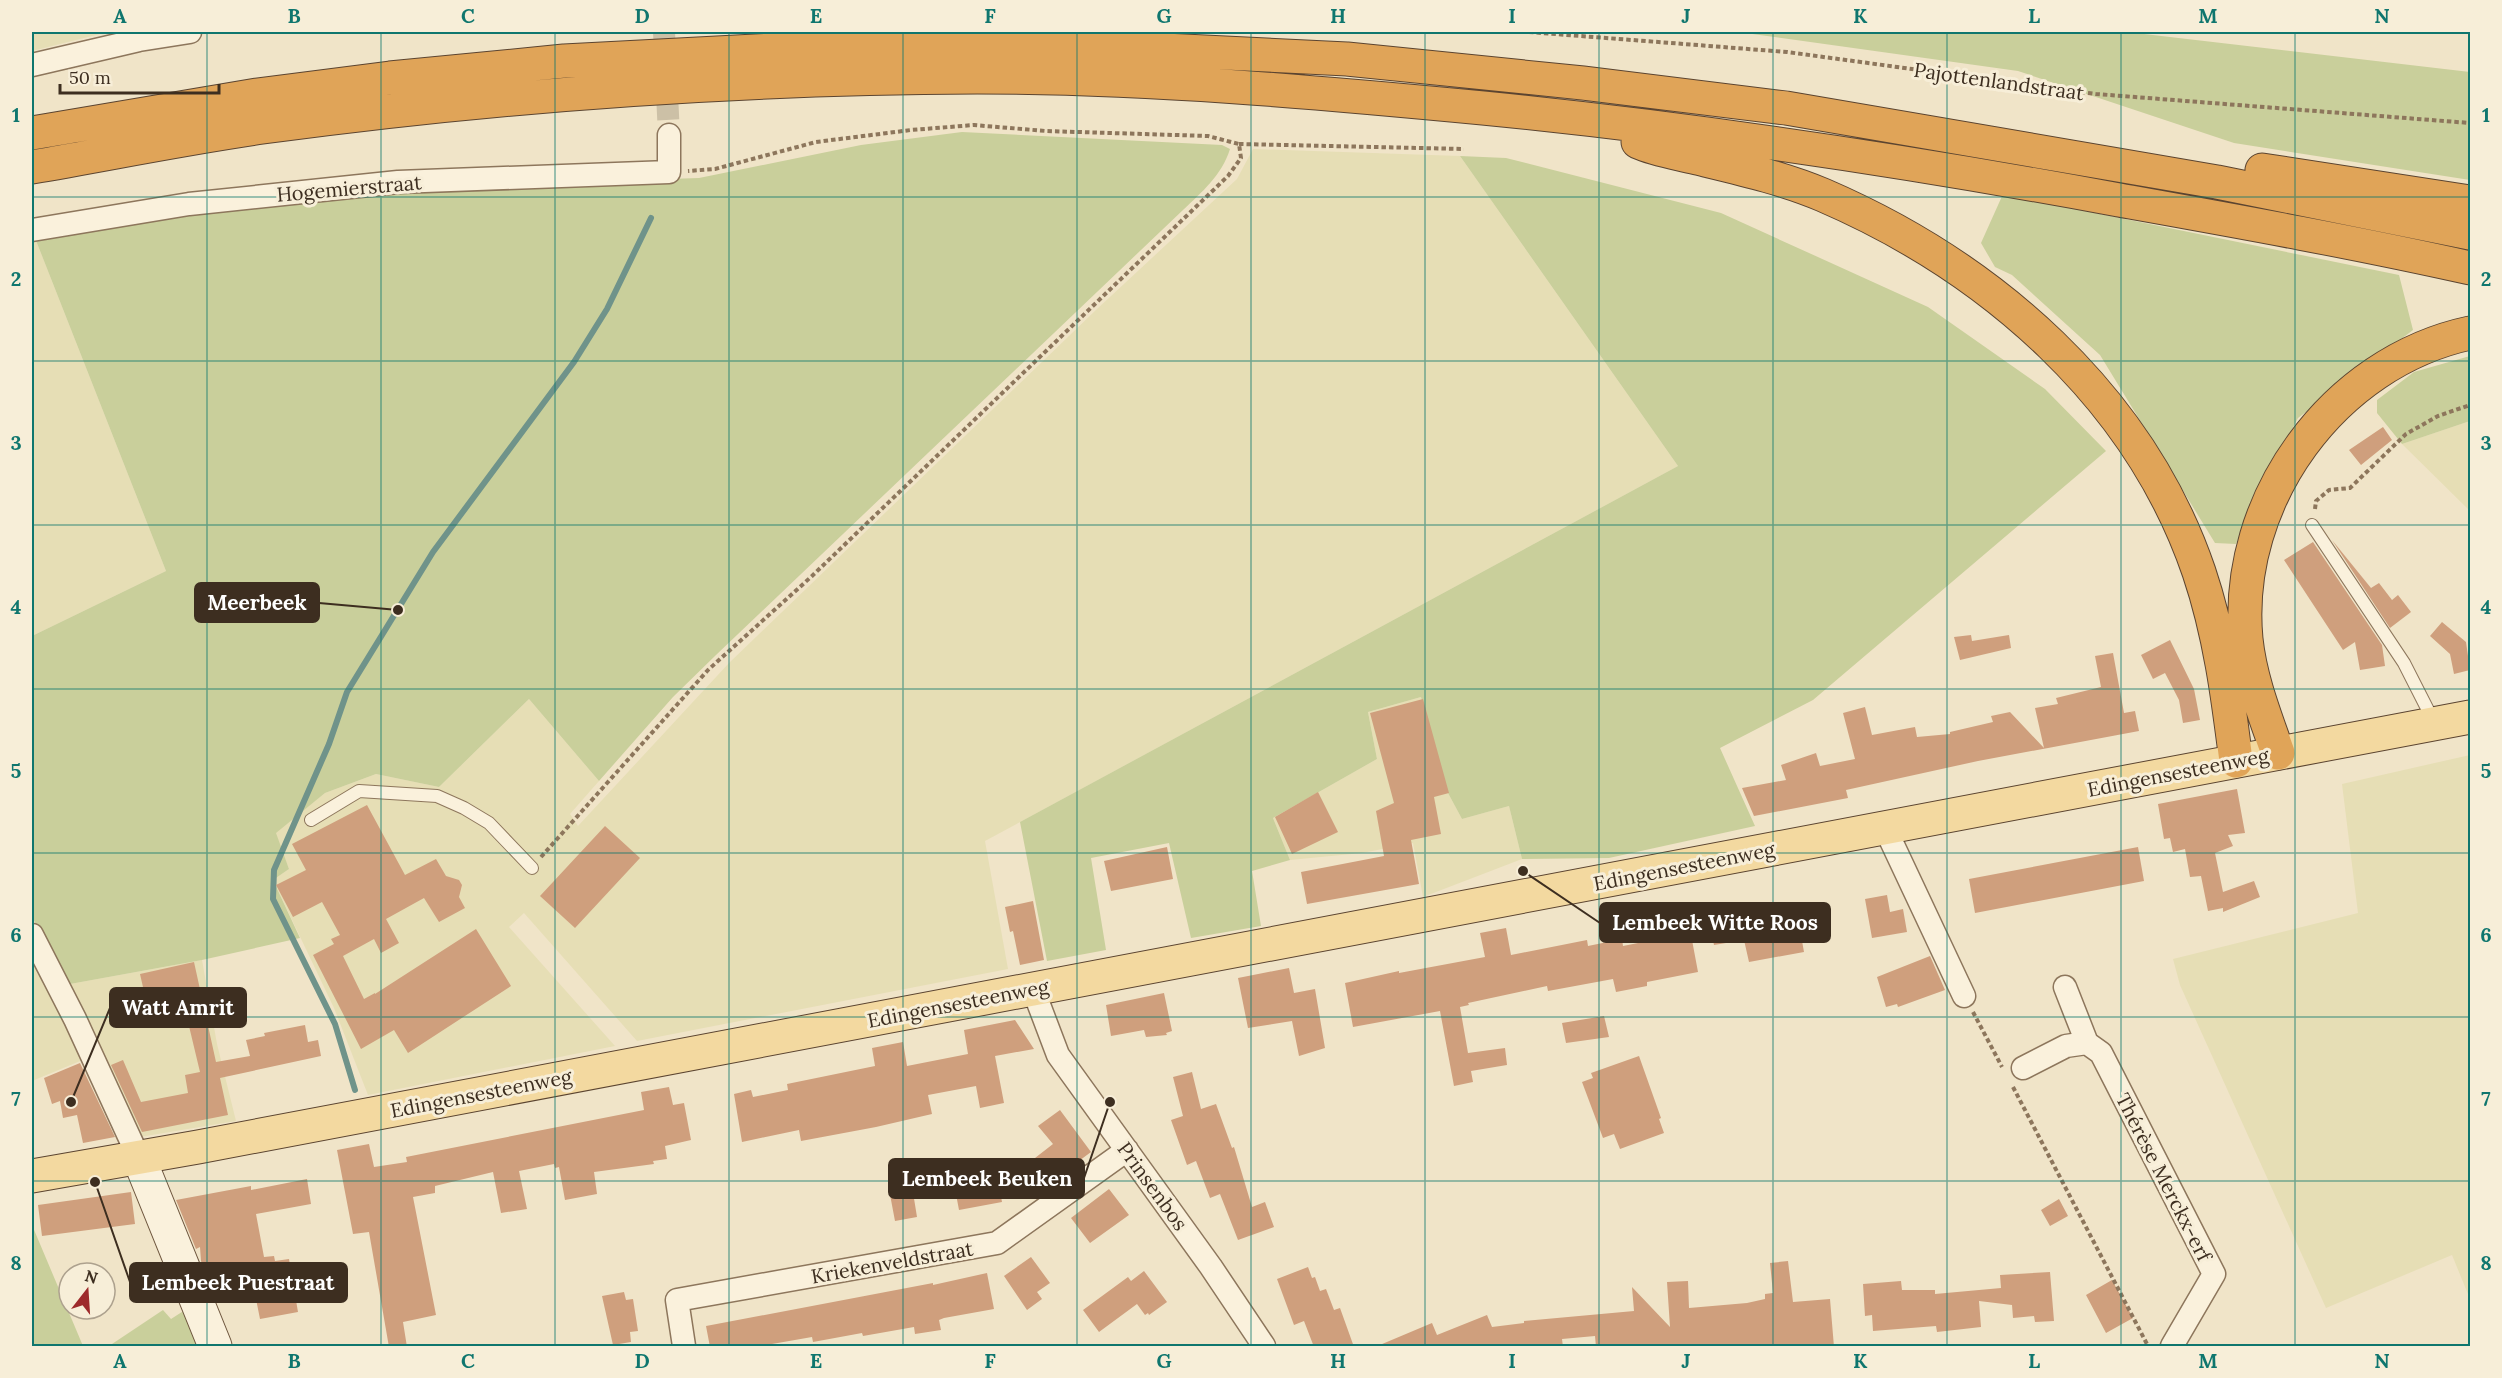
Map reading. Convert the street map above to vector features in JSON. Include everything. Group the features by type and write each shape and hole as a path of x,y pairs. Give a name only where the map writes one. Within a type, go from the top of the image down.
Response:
{"highway":[{"path":"32,133 268,93 390,78 564,61 812,48 984,46 1143,49 1347,59 1583,83 1763,105 1969,138 2217,182 2470,233"},
{"path":"32,167 257,128 392,111 571,93 804,80 984,77 1141,82 1342,94 1575,117 1786,144 1962,171 2213,217 2470,268"},
{"path":"1575,117 1644,145 1738,168 1821,194 1890,227 1941,258 1994,294 2054,345 2091,384 2135,444 2174,512 2199,572 2218,640 2236,761"},
{"path":"2217,182 2266,169 2470,202"},
{"path":"2278,753 2257,693 2246,639 2247,589 2253,549 2266,506 2286,468 2313,430 2352,390 2401,359 2470,333"}],"main road":[{"name":"Edingensesteenweg","path":"32,1176 198,1147 2470,717"}],"street":[{"path":"32,65 139,40 190,32"},
{"path":"669,135 669,172"},
{"name":"Hogemierstraat","path":"32,230 189,204 398,182 669,172"},
{"path":"1885,828 1964,996"},
{"path":"32,935 75,1019 138,1156 214,1347"},
{"name":"Thérèse Merckx-erf","path":"2066,987 2087,1042 2100,1053 2214,1274 2172,1347"},
{"name":"Prinsenbos","path":"1033,989 1058,1055 1211,1267 1264,1347"},
{"path":"2011,1071 2066,1046 2087,1042"},
{"name":"Kriekenveldstraat","path":"684,1347 677,1300 997,1243 1127,1150"}],"lane":[{"path":"2312,525 2404,663 2434,723"},
{"path":"311,820 359,791 437,796 489,823 532,868"}],"path":[{"name":"Pajottenlandstraat","path":"1529,32 1787,52 2096,94 2470,123"},
{"path":"669,172 715,169 816,142 910,130 975,126 1046,131 1208,136 1239,144 1464,149"},
{"path":"532,868 708,670 812,576 1228,176 1241,158 1239,144"},
{"path":"2312,525 2316,501 2329,490 2350,488 2406,434 2438,416 2470,405"},
{"path":"1964,996 2011,1071 2148,1347"}],"shaded area":[{"path":"32,32 108,32 32,51"},
{"path":"1253,149 1460,156 1678,466 985,841 1008,969 637,1041 524,913 509,927 615,1046 368,1095 334,1008 273,880 289,869 275,833 325,793 376,774 439,787 529,699 599,781 570,814 578,826 729,663 1097,309 1237,179"},
{"path":"32,238 35,238 166,571 32,636"},
{"path":"2470,421 2470,511 2402,444"},
{"path":"1421,697 1448,793 1462,819 1509,806 1522,859 1423,897 1413,843 1362,853 1290,860 1273,818 1377,759 1368,712"},
{"path":"2470,755 2470,1299 2452,1255 2326,1308 2180,985 2173,959 2358,913 2342,784"},
{"path":"32,959 85,1059 32,1081"},
{"path":"202,960 217,1044 236,1121 140,1137 70,984"}],"green space":[{"path":"1746,32 2127,32 2470,72 2470,180 2234,143 2018,71"},
{"path":"962,132 1222,145 1230,149 1217,175 1204,190 673,697 599,781 529,699 439,787 376,774 325,793 276,833 289,869 273,880 300,938 202,960 70,984 32,917 32,636 166,571 35,238 158,218 429,187 699,178 861,145"},
{"path":"1460,156 1506,158 1721,213 1928,307 2045,389 2106,451 1813,700 1720,748 1755,826 1609,858 1522,859 1509,806 1462,819 1448,793 1421,697 1368,712 1377,759 1273,818 1290,860 1252,871 1261,926 1191,938 1169,843 1091,858 1106,950 1047,961 1020,822 1678,466"},
{"path":"2003,194 2399,275 2413,330 2298,418 2251,509 2236,544 2215,543 2100,355 2012,275 1995,267 1981,243"},
{"path":"2470,356 2470,421 2402,444 2377,413 2377,400 2414,372"},
{"path":"32,1225 57,1284 57,1321 72,1321 83,1346 32,1346"},
{"path":"163,1310 171,1319 185,1310 201,1346 109,1346"}],"building":[{"path":"2383,427 2392,440 2361,465 2349,450"},
{"path":"2332,540 2371,588 2379,583 2392,600 2398,595 2411,612 2390,628"},
{"path":"2313,542 2382,645 2385,666 2360,670 2355,642 2343,650 2284,560"},
{"path":"2442,622 2466,642 2470,670 2454,674 2450,654 2430,636"},
{"path":"1971,635 1972,641 2009,635 2011,648 1960,660 1954,637"},
{"path":"2170,640 2194,689 2200,720 2183,723 2179,700 2165,673 2153,679 2141,655"},
{"path":"2113,653 2124,713 2135,711 2139,731 1978,761 1846,790 1848,798 1754,816 1742,788 1786,780 1781,765 1816,753 1820,766 1855,759 1843,713 1865,707 1872,735 1915,727 1917,737 1950,734 1950,732 1993,722 1991,716 2010,712 2044,748 2035,708 2058,704 2056,698 2101,687 2095,656"},
{"path":"1423,699 1449,793 1434,797 1441,834 1411,840 1419,884 1307,904 1301,872 1384,856 1376,811 1394,803 1370,713"},
{"path":"2237,789 2245,833 2228,835 2233,846 2215,853 2223,892 2254,881 2260,897 2223,912 2223,908 2208,911 2201,876 2190,877 2185,849 2173,852 2170,838 2164,839 2158,804"},
{"path":"1318,792 1338,832 1292,854 1275,817"},
{"path":"367,805 405,875 436,859 446,876 459,880 462,885 459,897 465,908 439,922 424,898 386,919 399,943 381,953 374,939 343,956 364,999 476,929 511,986 408,1053 394,1030 361,1049 313,955 334,944 331,939 340,935 322,902 293,917 276,885 306,870 292,844"},
{"path":"605,826 640,858 575,928 540,896"},
{"path":"1167,847 1173,879 1111,891 1104,861"},
{"path":"2138,847 2144,881 1975,913 1969,879"},
{"path":"1887,895 1890,912 1903,909 1907,932 1872,938 1865,899"},
{"path":"1033,901 1044,960 1020,965 1005,907"},
{"path":"1741,911 1743,923 1797,913 1804,952 1749,962 1744,940 1714,945 1708,917"},
{"path":"1506,928 1511,955 1587,940 1588,946 1622,939 1623,946 1658,939 1657,932 1675,929 1678,943 1692,940 1698,972 1647,982 1647,986 1616,992 1613,979 1548,991 1547,986 1468,1003 1469,1005 1460,1007 1468,1053 1505,1048 1507,1065 1471,1071 1473,1082 1454,1086 1440,1011 1353,1027 1345,983 1399,971 1399,973 1485,957 1480,933"},
{"path":"1930,956 1945,990 1898,1007 1897,1004 1886,1007 1877,977"},
{"path":"194,962 216,1062 250,1056 246,1040 265,1036 264,1033 305,1025 308,1042 318,1040 321,1056 220,1078 228,1115 142,1132 111,1065 123,1060 141,1102 188,1093 185,1075 200,1072 183,1001 148,1009 140,974"},
{"path":"1289,968 1294,993 1315,989 1325,1048 1299,1056 1292,1021 1248,1028 1238,978"},
{"path":"1164,993 1172,1031 1166,1033 1167,1035 1146,1037 1144,1030 1111,1036 1106,1005"},
{"path":"1604,1016 1609,1037 1566,1043 1562,1023"},
{"path":"1015,1020 1034,1049 995,1056 1004,1103 980,1108 976,1086 928,1095 932,1114 801,1141 799,1130 742,1142 734,1094 751,1090 753,1097 788,1090 787,1084 875,1066 872,1048 903,1042 907,1066 968,1054 964,1030"},
{"path":"1639,1056 1664,1133 1620,1149 1614,1134 1603,1138 1582,1082 1593,1078 1591,1073"},
{"path":"80,1063 115,1137 83,1143 77,1115 63,1118 60,1101 52,1104 44,1078"},
{"path":"1192,1072 1201,1109 1216,1104 1232,1148 1234,1147 1252,1207 1265,1202 1274,1227 1238,1240 1220,1194 1210,1198 1196,1161 1187,1165 1171,1120 1183,1116 1173,1077"},
{"path":"669,1087 673,1105 684,1103 691,1140 665,1146 667,1159 653,1161 654,1164 594,1172 597,1194 565,1200 559,1167 555,1168 554,1164 519,1171 527,1209 501,1213 493,1172 435,1186 435,1193 413,1197 436,1315 403,1322 407,1347 389,1347 369,1232 353,1234 337,1150 369,1144 374,1167 407,1162 406,1157 644,1110 641,1092"},
{"path":"1060,1110 1091,1152 1052,1181 1035,1158 1053,1144 1038,1126"},
{"path":"995,1165 1002,1202 959,1210 952,1173 957,1172 957,1169"},
{"path":"307,1179 311,1204 256,1214 264,1257 274,1256 275,1261 289,1259 298,1312 260,1319 253,1284 227,1288 225,1274 207,1276 201,1261 200,1247 196,1249 176,1200 251,1186 251,1190"},
{"path":"911,1180 917,1217 895,1221 888,1184"},
{"path":"1109,1189 1129,1215 1090,1243 1071,1218"},
{"path":"131,1192 135,1224 42,1236 38,1205"},
{"path":"2059,1199 2068,1216 2050,1226 2041,1210"},
{"path":"1031,1257 1050,1283 1037,1292 1042,1299 1027,1310 1004,1276"},
{"path":"1788,1261 1793,1302 1830,1299 1834,1347 1596,1347 1595,1336 1562,1339 1563,1347 1375,1347 1432,1323 1437,1335 1487,1315 1492,1327 1524,1323 1524,1321 1634,1311 1632,1287 1670,1327 1667,1282 1688,1281 1689,1308 1747,1303 1765,1299 1765,1294 1773,1293 1770,1263"},
{"path":"1308,1267 1320,1291 1326,1289 1334,1310 1340,1308 1354,1347 1314,1347 1304,1321 1294,1325 1277,1279"},
{"path":"1144,1271 1167,1302 1149,1315 1148,1313 1145,1315 1137,1304 1099,1332 1083,1310 1128,1277 1131,1281"},
{"path":"2050,1272 2054,1321 2035,1322 2034,1316 2013,1318 2012,1305 1979,1301 1981,1327 1937,1332 1936,1326 1873,1331 1872,1315 1865,1316 1863,1284 1901,1281 1902,1290 1935,1290 1935,1294 2001,1288 2000,1275"},
{"path":"987,1273 994,1309 944,1318 939,1320 941,1330 915,1334 914,1327 813,1342 812,1337 755,1347 710,1347 706,1326"},
{"path":"2112,1280 2133,1318 2106,1333 2086,1295"},
{"path":"624,1292 626,1300 633,1299 638,1331 630,1332 631,1342 613,1345 602,1296"}],"waterway":[{"path":"355,1090 335,1024 273,899 274,870 329,744 347,692 433,552 574,362 607,309 651,218"}],"tunnel":[{"path":"664,32 669,135"}],"place":[{"name":"Meerbeek","path":"398,610"},
{"name":"Lembeek Witte Roos","path":"1523,871"},
{"name":"Watt Amrit","path":"71,1102"},
{"name":"Lembeek Beuken","path":"1110,1102"},
{"name":"Lembeek Puestraat","path":"95,1182"}]}
